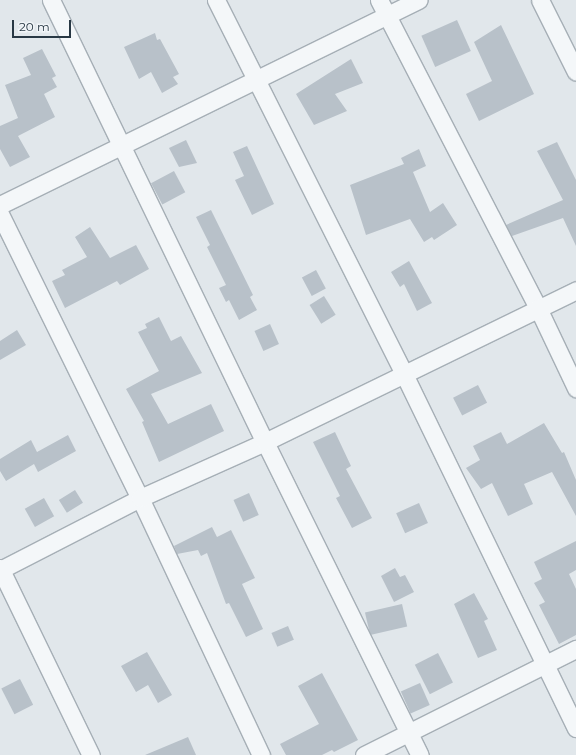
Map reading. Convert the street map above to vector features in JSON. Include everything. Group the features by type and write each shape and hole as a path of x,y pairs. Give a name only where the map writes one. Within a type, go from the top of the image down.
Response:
{"street":[{"path":"51,0 264,442 420,755"},
{"path":"216,0 403,372 544,665 576,728"},
{"path":"379,0 538,308 576,388"},
{"path":"0,205 418,0"},
{"path":"540,0 576,72"},
{"path":"0,214 140,498 261,755"},
{"path":"91,755 0,569 140,498 264,442 403,372 576,290"},
{"path":"364,755 576,649"}],"building":[{"path":"457,20 471,51 435,67 421,36"},
{"path":"501,25 534,94 479,121 466,94 492,81 474,42"},
{"path":"155,33 157,40 160,39 179,74 173,77 178,84 162,93 151,72 139,79 124,47"},
{"path":"42,49 56,76 52,78 57,87 44,94 55,117 18,136 30,157 10,167 0,149 0,126 18,118 5,85 31,75 23,58"},
{"path":"351,59 363,83 335,94 347,111 314,125 296,94"},
{"path":"186,140 197,163 179,167 169,148"},
{"path":"557,142 576,180 576,246 563,218 512,236 506,225 563,200 537,151"},
{"path":"247,146 274,204 252,215 235,180 244,176 233,152"},
{"path":"419,149 426,166 413,172 430,212 443,203 457,225 434,240 432,237 424,242 410,219 366,235 350,185 404,164 401,158"},
{"path":"174,171 185,192 162,204 151,183"},
{"path":"211,210 253,295 250,297 257,310 239,320 229,300 226,302 219,288 226,285 207,247 210,245 196,217"},
{"path":"90,227 110,258 136,245 149,269 120,285 117,281 65,308 52,281 65,275 62,270 87,257 75,237"},
{"path":"409,261 432,303 417,311 404,284 400,287 391,272"},
{"path":"316,270 326,289 312,296 302,278"},
{"path":"324,296 336,315 321,324 310,305"},
{"path":"159,317 171,341 181,336 202,373 151,394 168,424 211,404 224,431 159,462 142,422 144,421 126,389 159,371 138,332 147,328 145,324"},
{"path":"270,324 279,344 263,351 254,331"},
{"path":"17,330 26,345 0,360 0,341"},
{"path":"478,385 487,403 462,416 453,398"},
{"path":"544,423 562,453 564,452 576,480 576,516 552,472 524,484 533,504 508,516 492,483 481,489 466,468 480,460 473,446 501,432 507,444"},
{"path":"335,432 351,466 346,469 372,518 352,528 336,498 340,496 313,442"},
{"path":"68,435 76,451 38,472 34,464 6,481 0,471 0,459 31,440 37,452"},
{"path":"75,490 83,503 67,513 59,500"},
{"path":"249,493 259,515 243,522 233,500"},
{"path":"44,498 54,516 35,527 25,509"},
{"path":"419,503 428,523 405,533 396,513"},
{"path":"212,527 217,537 231,530 255,578 242,584 263,629 246,637 229,603 226,604 207,553 201,556 198,550 177,554 174,546"},
{"path":"576,541 576,570 569,574 576,589 576,635 559,644 539,605 545,602 534,583 542,579 534,562"},
{"path":"395,568 400,577 405,575 414,592 394,602 381,576"},
{"path":"474,593 488,619 484,621 497,650 478,658 454,604"},
{"path":"402,604 407,626 370,635 365,613"},
{"path":"288,626 294,640 277,647 271,633"},
{"path":"147,652 172,695 158,703 148,685 136,692 121,666"},
{"path":"438,653 453,682 430,694 415,665"},
{"path":"322,673 358,740 334,752 332,750 322,755 286,755 280,744 319,724 298,686"},
{"path":"20,679 33,705 14,714 1,689"},
{"path":"420,683 430,705 411,713 401,692"},
{"path":"188,737 196,755 145,755"}]}
